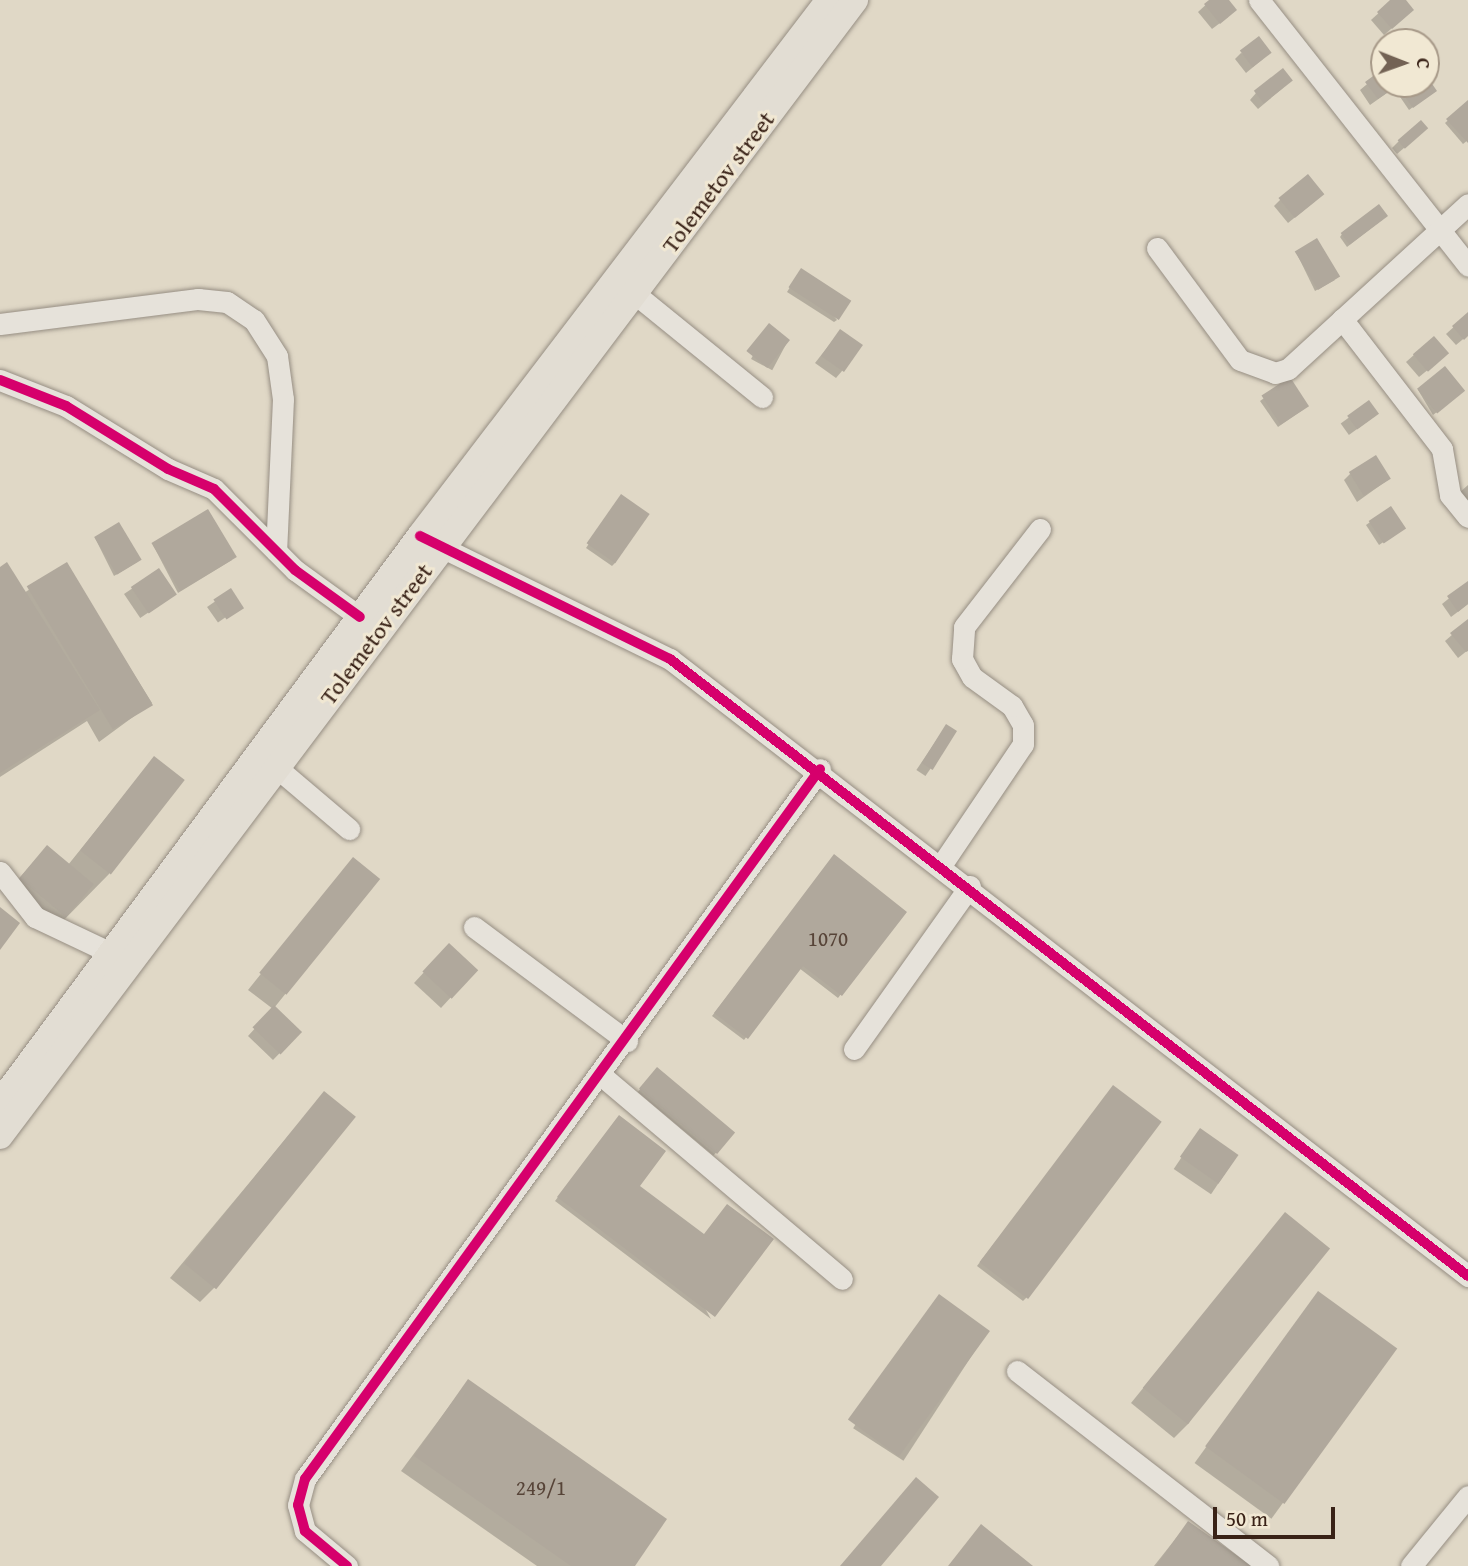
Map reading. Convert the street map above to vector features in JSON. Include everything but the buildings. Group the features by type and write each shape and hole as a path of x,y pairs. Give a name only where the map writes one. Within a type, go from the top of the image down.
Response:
{"main road":[{"name":"Tolemetov street","path":"0,1136 276,767 431,541 829,0"},
{"name":"Tolemetov street","path":"0,1103 360,617 431,541 634,293 855,0"}],"street":[{"path":"1259,0 1468,265"},
{"path":"1157,248 1251,369 1288,369 1468,204"},
{"path":"634,293 762,397"},
{"path":"0,324 198,299 227,302 254,320 277,356 284,399 276,551"},
{"path":"1342,319 1442,449 1450,495 1468,517"},
{"path":"0,380 77,412 168,469 214,489 276,551 360,617"},
{"path":"942,864 1023,744 1023,725 1012,706 972,677 962,659 962,634 1040,528"},
{"path":"431,541 670,659 820,769 1468,1276"},
{"path":"276,767 349,829"},
{"path":"347,1566 304,1531 299,1492 602,1076 820,769"},
{"path":"0,872 35,917 111,953"},
{"path":"854,1049 970,886"},
{"path":"474,927 627,1041"},
{"path":"602,1076 842,1279"},
{"path":"1017,1371 1268,1566"},
{"path":"1411,1566 1468,1496"}],"cycle path":[{"path":"0,380 66,406 168,469 214,489 295,570 360,617"},
{"path":"420,536 670,659 1468,1276"},
{"path":"347,1566 305,1531 298,1505 305,1479 820,769"}]}
